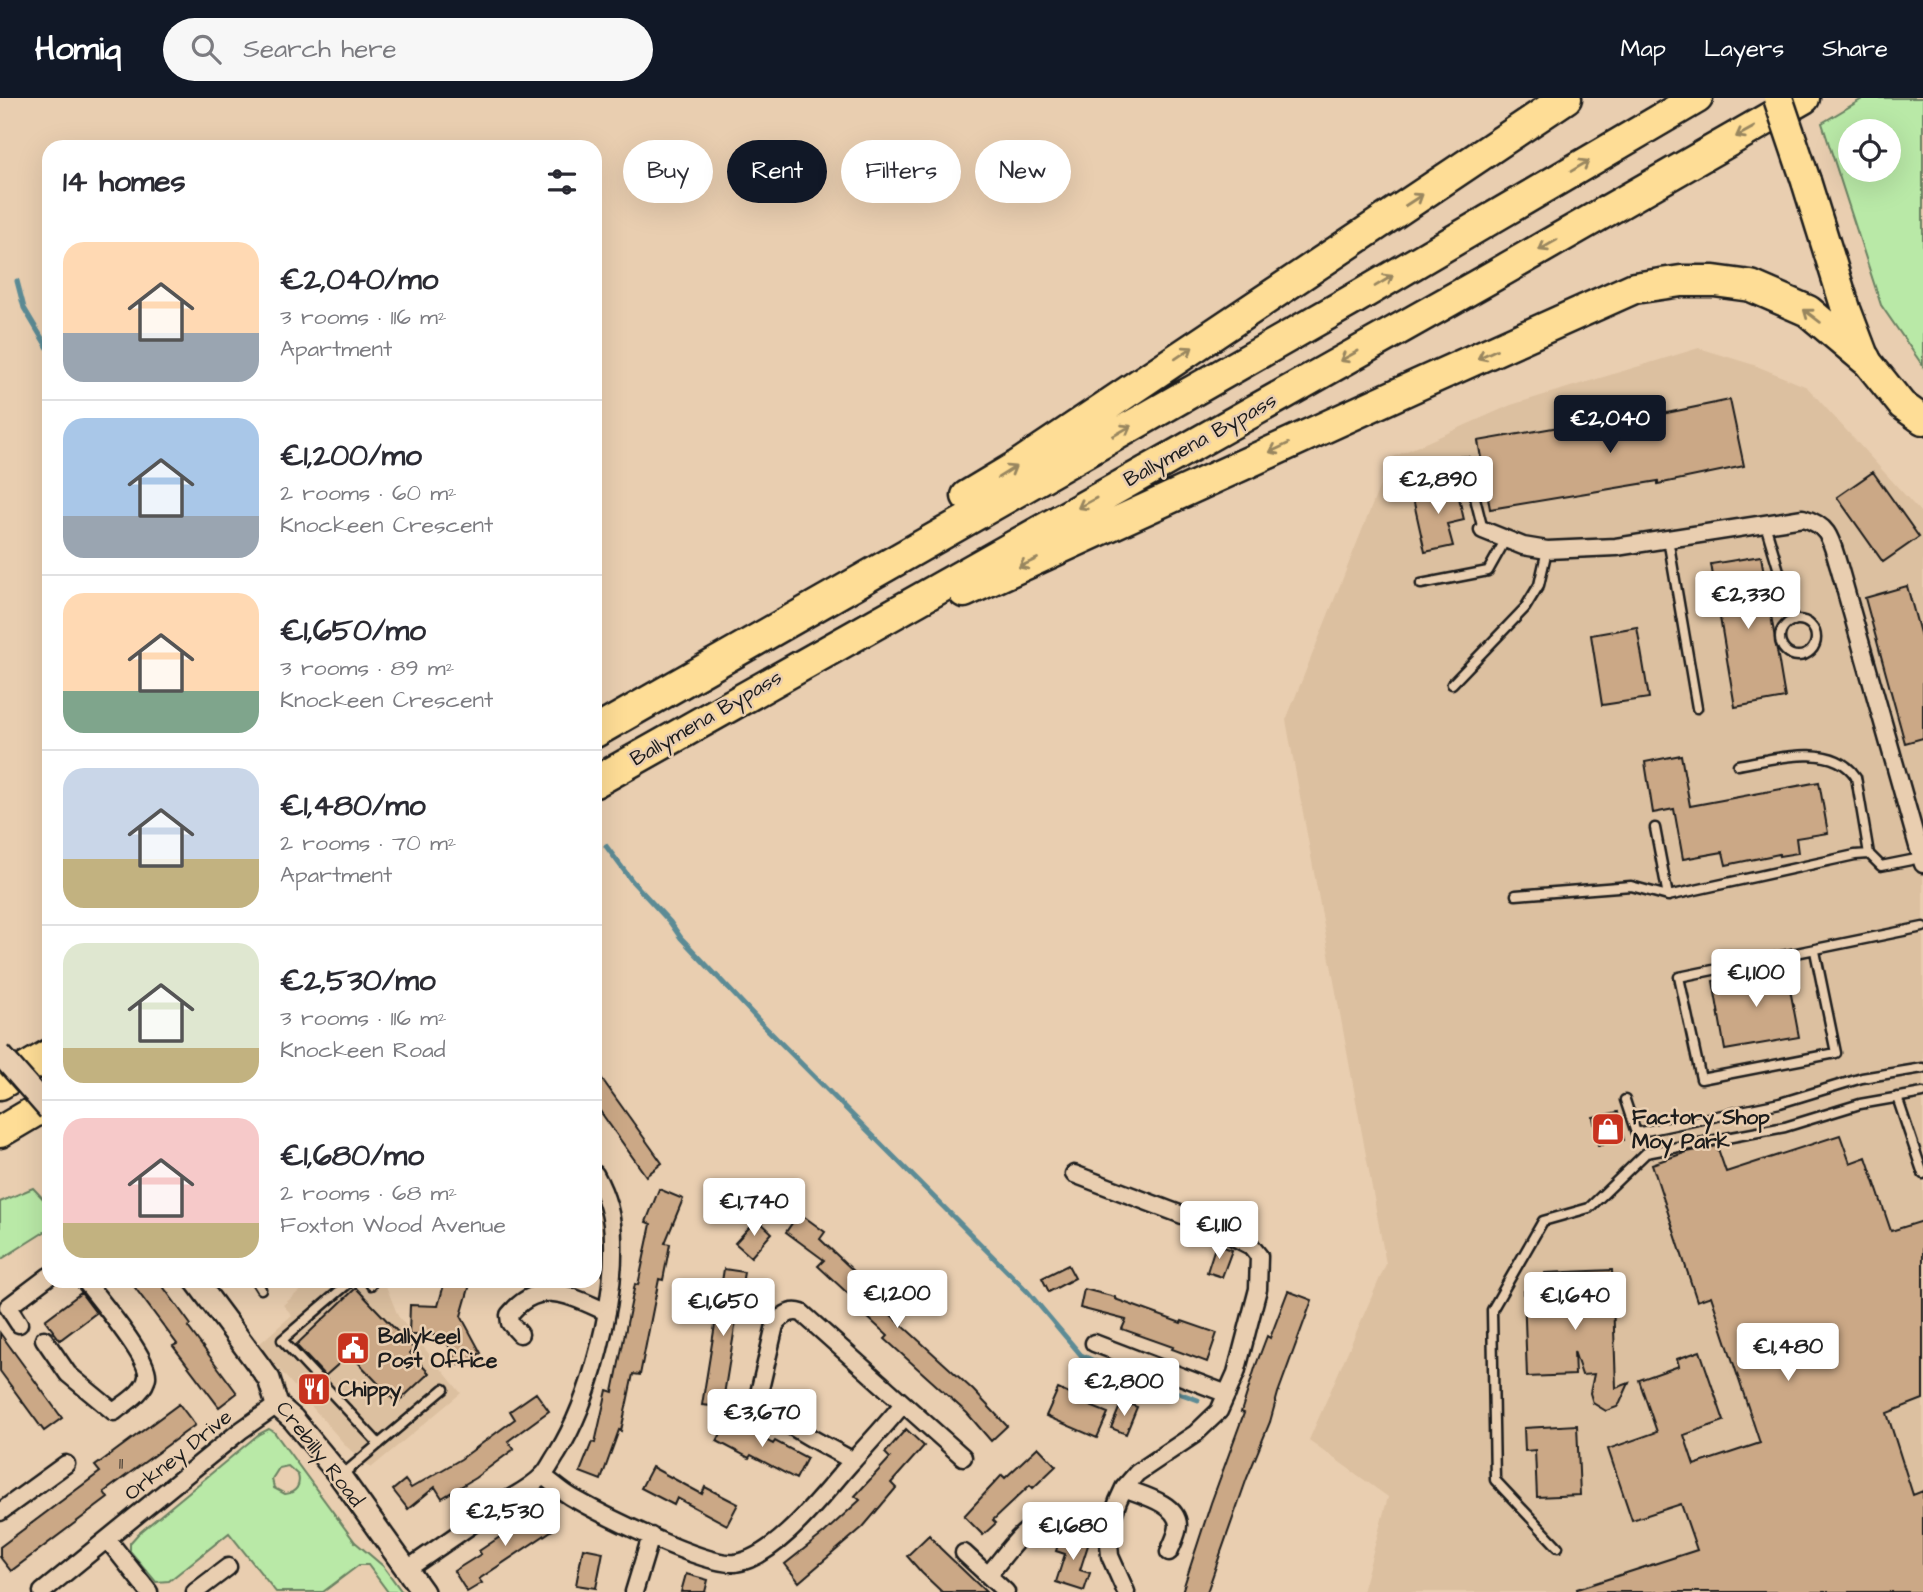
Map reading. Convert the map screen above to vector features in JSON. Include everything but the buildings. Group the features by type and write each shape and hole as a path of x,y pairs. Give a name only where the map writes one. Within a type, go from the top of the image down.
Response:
{"highway":[{"path":"602,723 1017,466 1566,98"},
{"name":"Ballymena Bypass","path":"602,728 1349,302 1697,98"},
{"path":"1778,98 1846,309 1865,359"},
{"name":"Ballymena Bypass","path":"602,778 1476,286 1804,98"},
{"path":"641,755 872,633 1634,288 1681,281 1714,281 1751,286 1808,311 1865,359 1902,405 1923,420"},
{"path":"0,1084 42,1059"},
{"path":"0,1132 42,1107"}],"street":[{"path":"1483,530 1523,546 1547,550 1616,547 1803,518 1817,522 1827,531 1922,861"},
{"path":"0,1054 42,1102"},
{"path":"1074,1174 1214,1227 1251,1246 1259,1256 1258,1289 1236,1373 1219,1412 1195,1434 1137,1473 1124,1488 1108,1530 1110,1556 1126,1592"},
{"path":"406,1570 543,1476 567,1437 584,1396 607,1312 613,1240 611,1216 602,1188"},
{"path":"19,1324 8,1307 42,1281"},
{"path":"44,1339 68,1374 114,1412 142,1388 147,1377 143,1359 90,1288"},
{"name":"Crebilly Road","path":"201,1288 269,1379 277,1405 293,1419 340,1476 423,1592"},
{"path":"520,1334 510,1323 509,1315 533,1295 548,1292 566,1294 607,1312"},
{"path":"853,1461 775,1415 761,1399 760,1389 775,1325 780,1318 797,1311 802,1313 963,1457"},
{"path":"1094,1343 1227,1394"},
{"path":"543,1476 571,1497 651,1536 717,1561 735,1563 764,1550 801,1520 903,1404"},
{"name":"Orkney Drive","path":"42,1592 240,1431 277,1405"},
{"path":"0,1512 66,1464"},
{"path":"1124,1488 1171,1509 1176,1517 1177,1532 1169,1552"},
{"path":"988,1575 1025,1533 1047,1520 1073,1521 1108,1530"},
{"path":"634,1592 651,1536"},
{"path":"108,1540 149,1592"},
{"path":"964,1553 1006,1592"},
{"path":"195,1592 228,1567"}],"lane":[{"path":"1441,463 1466,462 1483,530"},
{"path":"1765,524 1794,621"},
{"path":"1421,584 1488,571 1506,539"},
{"path":"1668,539 1698,708"},
{"path":"1452,684 1525,608 1539,585 1547,550"},
{"path":"1794,621 1805,622 1814,629 1816,635 1814,646 1801,657 1789,654 1780,645 1783,627 1794,621"},
{"path":"1738,765 1801,754 1837,760 1850,767 1856,777 1869,854 1881,866 1922,861"},
{"path":"1655,828 1668,896"},
{"path":"1516,895 1631,886 1668,896 1869,854"},
{"path":"1815,951 1836,1053 1701,1079 1679,977 1923,927"},
{"path":"1625,1100 1636,1133 1780,1103 1862,1078 1923,1068"},
{"path":"1558,1547 1495,1480 1492,1310 1543,1221 1589,1208 1646,1153 1785,1127 1860,1104 1923,1093"},
{"path":"1897,1097 1923,1174"},
{"path":"343,1288 282,1340 379,1444"},
{"path":"340,1476 444,1389"}],"shaded area":[{"path":"1699,348 1754,365 1807,387 1923,515 1923,1592 1362,1592 1388,1497 1309,1440 1386,1264 1286,720 1391,458 1511,405"},
{"path":"303,1288 387,1288 398,1316 461,1393 371,1468 347,1447 258,1345 292,1315 283,1305"}],"green space":[{"path":"1864,98 1923,98 1923,366 1881,305 1841,182 1901,182 1901,119 1838,119 1838,172 1822,123"},
{"path":"33,1188 42,1198 42,1233 0,1260 0,1202"},
{"path":"269,1429 274,1432 355,1542 383,1566 402,1592 388,1592 368,1565 359,1565 323,1592 276,1592 229,1533 169,1581 156,1582 130,1551 130,1543 259,1434","holes":["288,1466 298,1475 298,1485 292,1492 285,1494 274,1488 272,1479 279,1468"]}],"waterway":[{"path":"17,281 24,308 42,338"},
{"path":"606,846 681,938 764,1026 1028,1292 1081,1355 1198,1400"}],"place":[{"name":"Factory Shop Moy Park","path":"1608,1129"},
{"name":"Ballykeel Post Office","path":"353,1348"},
{"name":"Chippy","path":"314,1389"}]}
